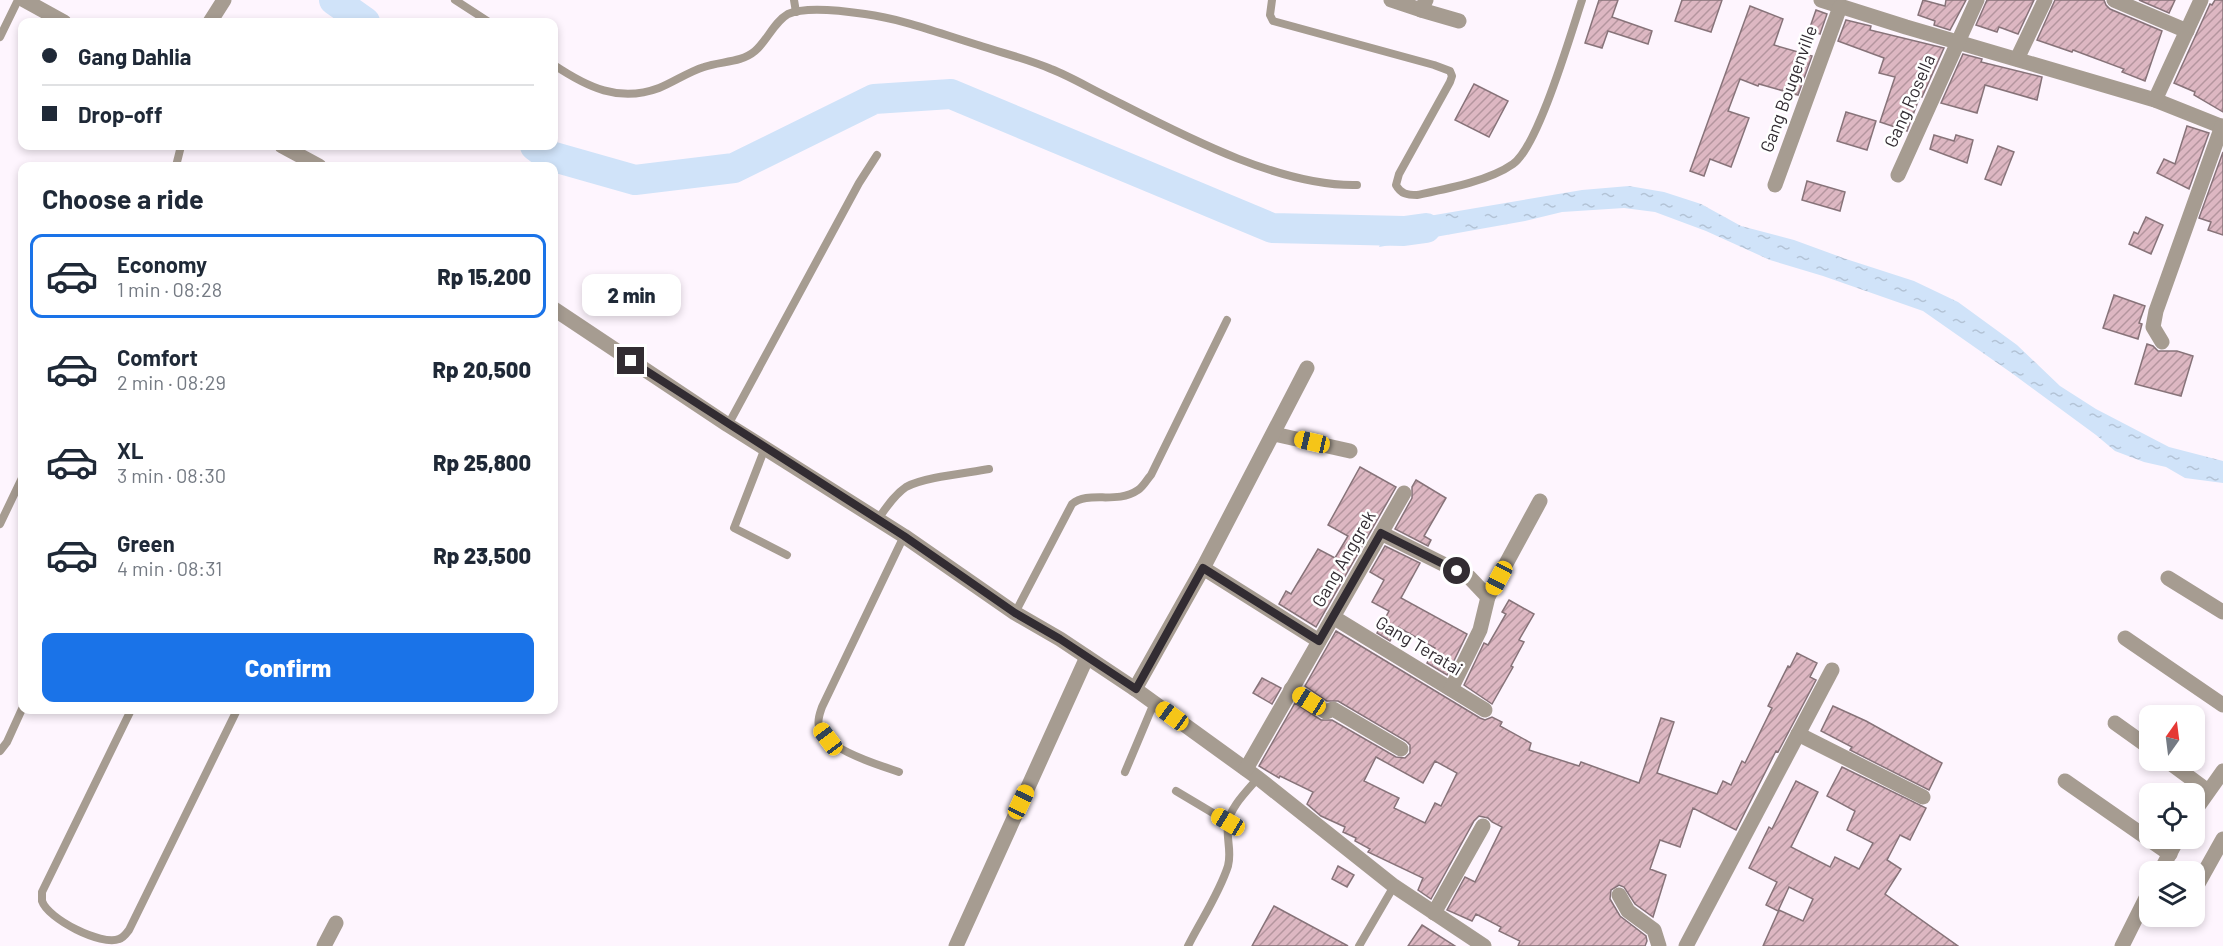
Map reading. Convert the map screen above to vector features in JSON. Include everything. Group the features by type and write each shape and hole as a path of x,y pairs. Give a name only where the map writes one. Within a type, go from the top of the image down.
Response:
{"street":[{"path":"24,0 57,18"},
{"path":"213,18 224,0"},
{"path":"1391,0 1423,5 1459,21"},
{"path":"1821,0 2155,100 2222,127 2156,311 2153,327 2162,342"},
{"name":"Gang Rosella","path":"1898,175 1977,0"},
{"path":"2017,59 2045,0"},
{"path":"2115,0 2187,31"},
{"path":"2155,100 2201,0"},
{"name":"Gang Bougenville","path":"1775,185 1840,7"},
{"path":"289,150 311,162"},
{"path":"558,312 728,425 904,536 1015,613 1136,689 1252,773 1394,886 1484,946"},
{"path":"1136,689 1203,568 1307,368"},
{"path":"1274,434 1350,451"},
{"name":"Gang Anggrek","path":"1252,773 1291,690 1404,493"},
{"path":"1451,689 1480,630 1488,597 1540,501"},
{"path":"1381,533 1469,577 1488,597"},
{"path":"1203,568 1319,641"},
{"path":"2168,578 2223,612"},
{"name":"Gang Teratai","path":"1333,616 1485,710"},
{"path":"2125,638 2223,705"},
{"path":"956,946 1087,657"},
{"path":"1686,946 1832,670"},
{"path":"1291,690 1326,712 1333,709 1401,749"},
{"path":"2115,723 2139,740"},
{"path":"1798,734 1923,797"},
{"path":"2181,771 2208,791"},
{"path":"2205,796 2223,771"},
{"path":"2065,781 2170,854"},
{"path":"1434,913 1483,826"},
{"path":"2205,871 2223,839"},
{"path":"2166,861 2172,849"},
{"path":"1619,895 1628,911 1654,930 1659,946"},
{"path":"2122,946 2139,912"},
{"path":"324,946 336,923"}],"lane":[{"path":"0,37 18,0"},
{"path":"455,0 483,18"},
{"path":"794,0 796,12"},
{"path":"1272,0 1270,15 1273,21 1450,71 1452,76 1450,82 1399,174 1396,185 1399,191 1408,195 1417,195 1484,177 1513,165 1520,158 1534,135 1582,0"},
{"path":"558,68 576,80 606,92 633,95 658,88 703,67 742,59 756,51 781,20 796,12 825,10 867,14 927,29 1052,69 1161,124 1230,155 1294,178 1332,186 1357,185"},
{"path":"728,425 859,183 877,156"},
{"path":"1015,613 1072,504 1085,498 1111,499 1126,496 1140,489 1151,475 1227,320"},
{"path":"765,448 734,528 787,555"},
{"path":"878,519 889,503 906,487 929,480 989,469"},
{"path":"0,524 18,486"},
{"path":"899,772 846,751 828,739 819,727 818,719 904,536"},
{"path":"1125,772 1154,702"},
{"path":"0,751 7,742 20,714"},
{"path":"129,714 42,892 42,900 48,910 66,924 98,938 116,941 124,937 129,930 235,714"},
{"path":"1188,946 1221,885 1231,853 1228,822 1252,773"},
{"path":"1176,791 1228,822"},
{"path":"1359,946 1394,886"}],"water":[{"path":"1629,186 1664,192 1701,204 1741,226 1794,240 1914,281 1958,302 2017,345 2060,386 2096,409 2169,447 2223,461 2223,483 2185,478 2166,467 2144,462 2115,451 2013,374 1923,311 1770,260 1706,231 1655,212 1624,208 1562,212 1525,221 1379,247 1387,227 1417,218 1582,190"}],"building":[{"path":"1599,0 1618,0 1612,17 1652,31 1648,44 1608,31 1602,48 1585,43"},
{"path":"1682,0 1722,0 1711,32 1675,21"},
{"path":"1923,0 1945,6 1946,0 1966,0 1950,30 1934,25 1935,21 1918,15"},
{"path":"1987,0 2034,0 2018,34 1999,27 1997,32 1976,25"},
{"path":"2055,0 2104,0 2110,9 2162,31 2145,81 2122,72 2124,69 2073,50 2072,52 2037,40"},
{"path":"2139,0 2175,0 2169,13"},
{"path":"2215,0 2223,0 2223,112 2194,95 2195,92 2174,83 2210,4 2212,5"},
{"path":"1750,6 1783,19 1774,45 1812,56 1798,95 1759,84 1758,86 1740,79 1728,111 1749,118 1731,167 1710,159 1704,176 1690,171"},
{"path":"1816,10 1827,14 1820,34 1809,30"},
{"path":"1846,20 1871,26 1870,30 1944,48 1922,97 1920,96 1907,131 1880,122 1895,77 1879,73 1884,58 1838,41"},
{"path":"1963,54 1982,59 1981,62 2042,77 2037,100 1985,85 1977,113 1941,103"},
{"path":"1474,84 1508,101 1489,137 1455,120"},
{"path":"1846,112 1876,121 1867,150 1837,141"},
{"path":"2187,126 2209,133 2189,189 2157,173 2164,159 2175,164"},
{"path":"1934,135 1954,141 1956,135 1973,140 1967,163 1930,149"},
{"path":"1998,146 2014,152 2001,185 1985,179"},
{"path":"2223,152 2223,235 2208,230 2211,222 2199,218"},
{"path":"1807,181 1845,192 1840,211 1802,200"},
{"path":"2146,217 2163,225 2151,254 2129,244 2134,232 2138,234"},
{"path":"2114,295 2145,306 2139,323 2142,324 2138,339 2103,328"},
{"path":"2147,344 2158,351 2177,351 2193,356 2181,396 2135,384"},
{"path":"1360,467 1396,487 1316,627 1279,604 1286,591 1291,594 1318,549 1335,558 1348,536 1328,525"},
{"path":"1416,480 1446,498 1424,536 1431,540 1428,546 1395,529 1412,498 1412,487"},
{"path":"1385,546 1420,563 1401,598 1467,634 1447,675 1427,663 1435,648 1398,627 1390,641 1377,633 1389,611 1372,602 1384,580 1370,572"},
{"path":"1509,600 1534,614 1519,640 1524,642 1511,666 1513,667 1492,704 1464,685 1484,643 1488,645 1506,614 1502,612"},
{"path":"1336,631 1480,718 1485,720 1492,717 1502,722 1500,726 1531,743 1529,750 1579,766 1581,762 1639,783 1661,718 1674,722 1657,773 1717,794 1723,781 1731,785 1742,761 1745,763 1772,708 1768,706 1797,653 1817,663 1810,677 1816,680 1778,752 1776,751 1736,830 1693,808 1680,847 1660,840 1650,869 1666,875 1653,917 1635,904 1624,887 1619,885 1611,890 1610,899 1620,916 1646,936 1645,946 1518,946 1520,941 1499,931 1501,927 1476,914 1472,921 1447,910 1465,877 1475,882 1502,827 1488,818 1479,816 1474,821 1431,899 1418,890 1423,878 1368,852 1370,849 1355,841 1356,838 1343,832 1345,827 1321,816 1307,804 1313,792 1280,776 1279,778 1259,766 1295,703 1321,720 1332,720 1396,757 1405,758 1410,753 1410,745 1338,701 1327,701 1305,686","holes":["1376,757 1423,783 1435,761 1457,773 1441,806 1435,803 1425,823 1394,808 1399,798 1364,781"]},
{"path":"1262,678 1281,688 1272,704 1253,693"},
{"path":"1833,706 1866,721 1942,763 1929,790 1850,750 1852,747 1821,731"},
{"path":"1842,767 1926,808 1910,840 1900,835 1887,860 1901,869 1885,894 1958,946 1763,946 1779,910 1803,921 1813,899 1789,887 1778,911 1766,905 1777,882 1749,868 1769,827 1772,829 1796,781 1818,792 1791,847 1830,867 1835,857 1859,869 1873,843 1847,830 1855,811 1827,796"},
{"path":"1338,866 1354,875 1347,887 1332,879"},
{"path":"1274,906 1348,946 1252,946"},
{"path":"1422,925 1455,946 1408,946"}],"waterway":[{"path":"334,0 359,18"},
{"path":"540,150 547,155 635,180 734,168 874,99 951,94 1272,228 1404,231 1426,228"}],"route":[{"path":"631,361 904,536 1015,613 1060,639 1136,689 1203,568 1319,641 1381,533 1457,571"}]}
